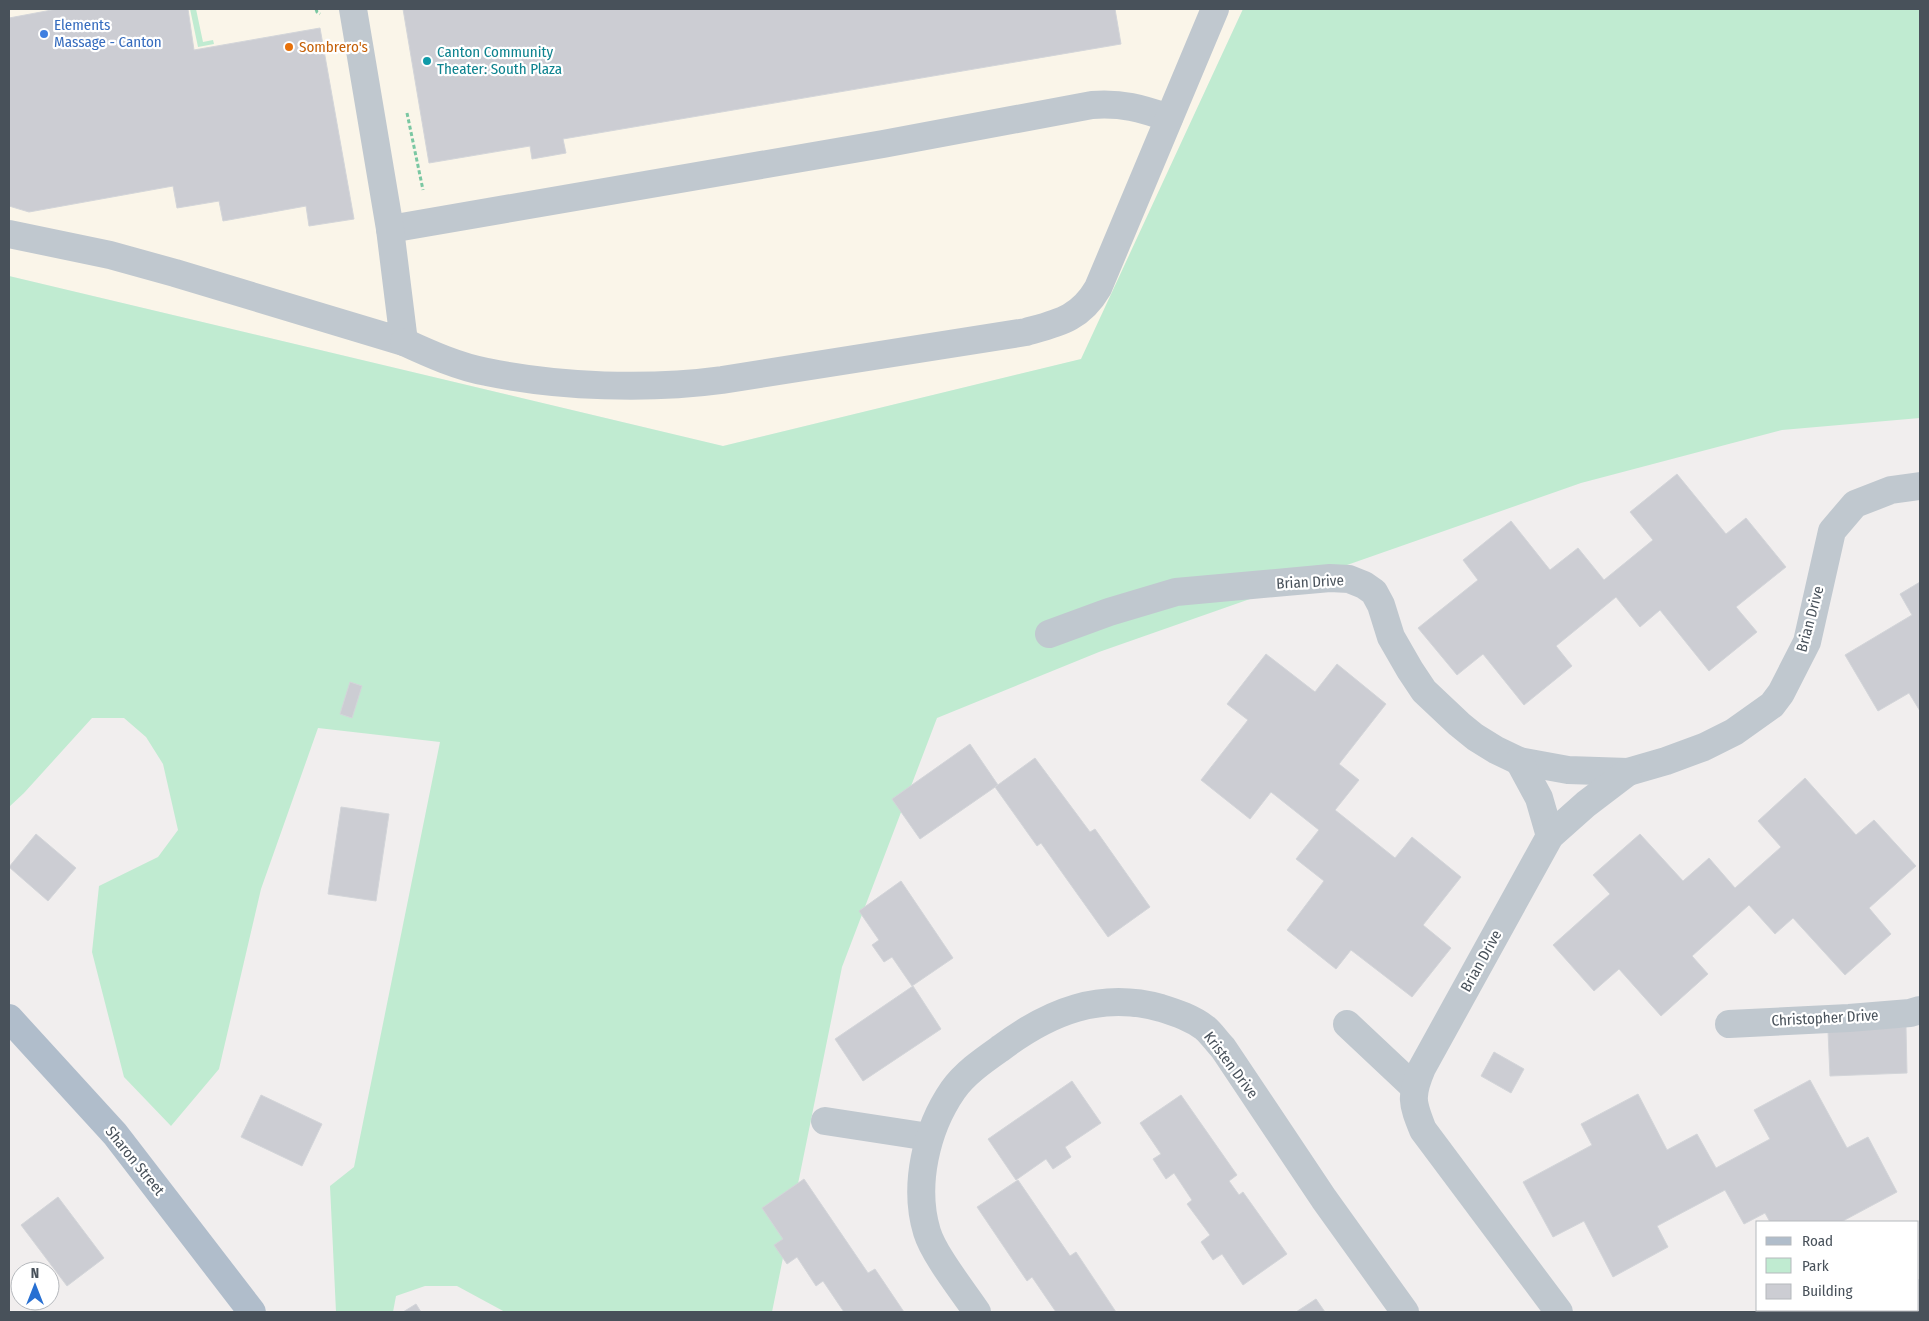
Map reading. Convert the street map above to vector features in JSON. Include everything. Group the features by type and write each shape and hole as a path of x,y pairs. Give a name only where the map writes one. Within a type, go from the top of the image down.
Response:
{"main road":[{"name":"Sharon Street","path":"9,1018 115,1134 252,1312"}],"street":[{"path":"353,9 390,229 404,342"},
{"path":"9,234 110,255 166,270 404,342 462,366 487,372 542,380 617,386 672,386 722,380 1026,332 1061,323 1092,299 1169,118 1210,11"},
{"path":"390,229 883,144 1092,105 1113,104 1135,107 1169,118"},
{"name":"Brian Drive","path":"1049,634 1144,600 1176,592 1330,578 1349,579 1364,585 1374,592 1398,652 1424,691 1475,737 1519,761 1568,770 1628,772 1704,747 1734,732 1772,705 1791,676 1806,642 1832,531 1855,504 1891,490 1920,486"},
{"path":"1519,761 1539,798 1550,836"},
{"name":"Brian Drive","path":"1559,1312 1424,1130 1414,1108 1414,1087 1422,1068 1550,836 1586,804 1628,772"},
{"name":"Kristen Drive","path":"978,1312 936,1251 927,1232 923,1209 922,1184 930,1137 940,1113 953,1090 968,1073 1034,1025 1083,1005 1117,1002 1151,1005 1182,1014 1206,1029 1223,1048 1324,1199 1405,1312"},
{"name":"Christopher Drive","path":"1729,1024 1858,1017 1910,1013 1920,1010"},
{"path":"1347,1024 1414,1087"},
{"path":"825,1121 930,1137"}],"path":[{"path":"405,105 424,197"}],"shaded area":[{"path":"9,9 1243,9 1082,359 723,446 9,276"}],"green space":[{"path":"190,9 196,9 203,42 213,40 214,44 198,47"},
{"path":"1243,9 1920,9 1920,418 1782,430 1581,483 1099,652 937,718 842,967 772,1312 505,1312 457,1286 425,1286 396,1296 393,1312 336,1312 330,1186 354,1167 440,742 318,728 261,889 219,1069 171,1126 124,1077 92,952 99,886 158,857 178,830 163,764 146,737 124,718 92,718 9,807 9,276 723,446 1081,359"}],"building":[{"path":"57,9 188,9 194,50 320,28 354,219 309,226 306,206 223,221 219,201 177,208 173,186 29,212 9,206 9,18"},
{"path":"403,9 1115,9 1121,44 563,139 566,153 532,159 530,146 429,163"},
{"path":"1677,474 1726,534 1746,518 1786,567 1736,607 1757,632 1709,671 1660,610 1640,627 1616,597 1556,646 1572,666 1524,705 1483,654 1457,675 1418,628 1478,580 1463,560 1511,521 1550,570 1578,548 1604,580 1653,540 1630,512"},
{"path":"1920,582 1920,711 1909,693 1878,711 1845,655 1912,615 1900,594"},
{"path":"1266,654 1315,692 1337,664 1386,704 1339,764 1359,780 1335,810 1395,858 1412,837 1461,877 1423,925 1451,948 1412,997 1351,950 1336,969 1287,930 1324,881 1296,859 1319,830 1271,792 1250,819 1201,780 1248,720 1227,704"},
{"path":"350,682 362,686 352,718 340,714"},
{"path":"970,744 998,785 920,839 892,799"},
{"path":"1035,758 1090,832 1095,829 1150,907 1108,937 1041,843 1037,846 995,787"},
{"path":"1805,778 1856,835 1874,820 1916,866 1869,908 1891,934 1845,975 1793,918 1775,934 1749,905 1692,956 1708,974 1661,1016 1619,969 1594,991 1553,945 1610,894 1593,875 1640,834 1683,881 1709,858 1735,888 1781,847 1758,821"},
{"path":"341,807 389,814 376,901 328,894"},
{"path":"36,834 76,868 48,901 9,867"},
{"path":"901,881 953,958 912,986 892,957 884,962 872,945 879,940 859,911"},
{"path":"913,986 941,1029 863,1081 835,1039"},
{"path":"1906,1027 1907,1073 1830,1076 1828,1031"},
{"path":"1494,1052 1524,1069 1511,1093 1481,1076"},
{"path":"1810,1080 1847,1148 1868,1137 1897,1192 1843,1221 1769,1221 1765,1213 1744,1224 1725,1190 1657,1226 1668,1247 1613,1277 1584,1221 1553,1237 1523,1182 1592,1145 1581,1124 1638,1094 1667,1150 1697,1134 1716,1168 1770,1139 1754,1110"},
{"path":"1072,1081 1101,1123 1065,1147 1071,1157 1053,1169 1046,1159 1016,1180 988,1139"},
{"path":"261,1095 322,1124 302,1166 241,1137"},
{"path":"1181,1095 1237,1175 1229,1181 1239,1195 1243,1192 1287,1254 1243,1285 1222,1254 1213,1260 1201,1242 1210,1235 1187,1204 1192,1200 1174,1173 1166,1179 1153,1159 1161,1154 1140,1123"},
{"path":"804,1179 868,1273 875,1269 904,1312 844,1312 823,1281 816,1286 797,1257 787,1264 774,1245 783,1239 762,1208"},
{"path":"1018,1180 1070,1256 1076,1252 1116,1312 1056,1312 1032,1277 1027,1281 977,1207"},
{"path":"58,1197 104,1258 67,1286 60,1277 60,1261 48,1261 21,1225"},
{"path":"1920,1281 1920,1312 1877,1312 1919,1311"},
{"path":"1316,1299 1325,1312 1296,1312"},
{"path":"416,1304 421,1312 403,1312"}],"place":[{"name":"Elements Massage - Canton","path":"44,34"},
{"name":"Sombrero's","path":"289,47"},
{"name":"Canton Community Theater: South Plaza","path":"427,61"}]}
